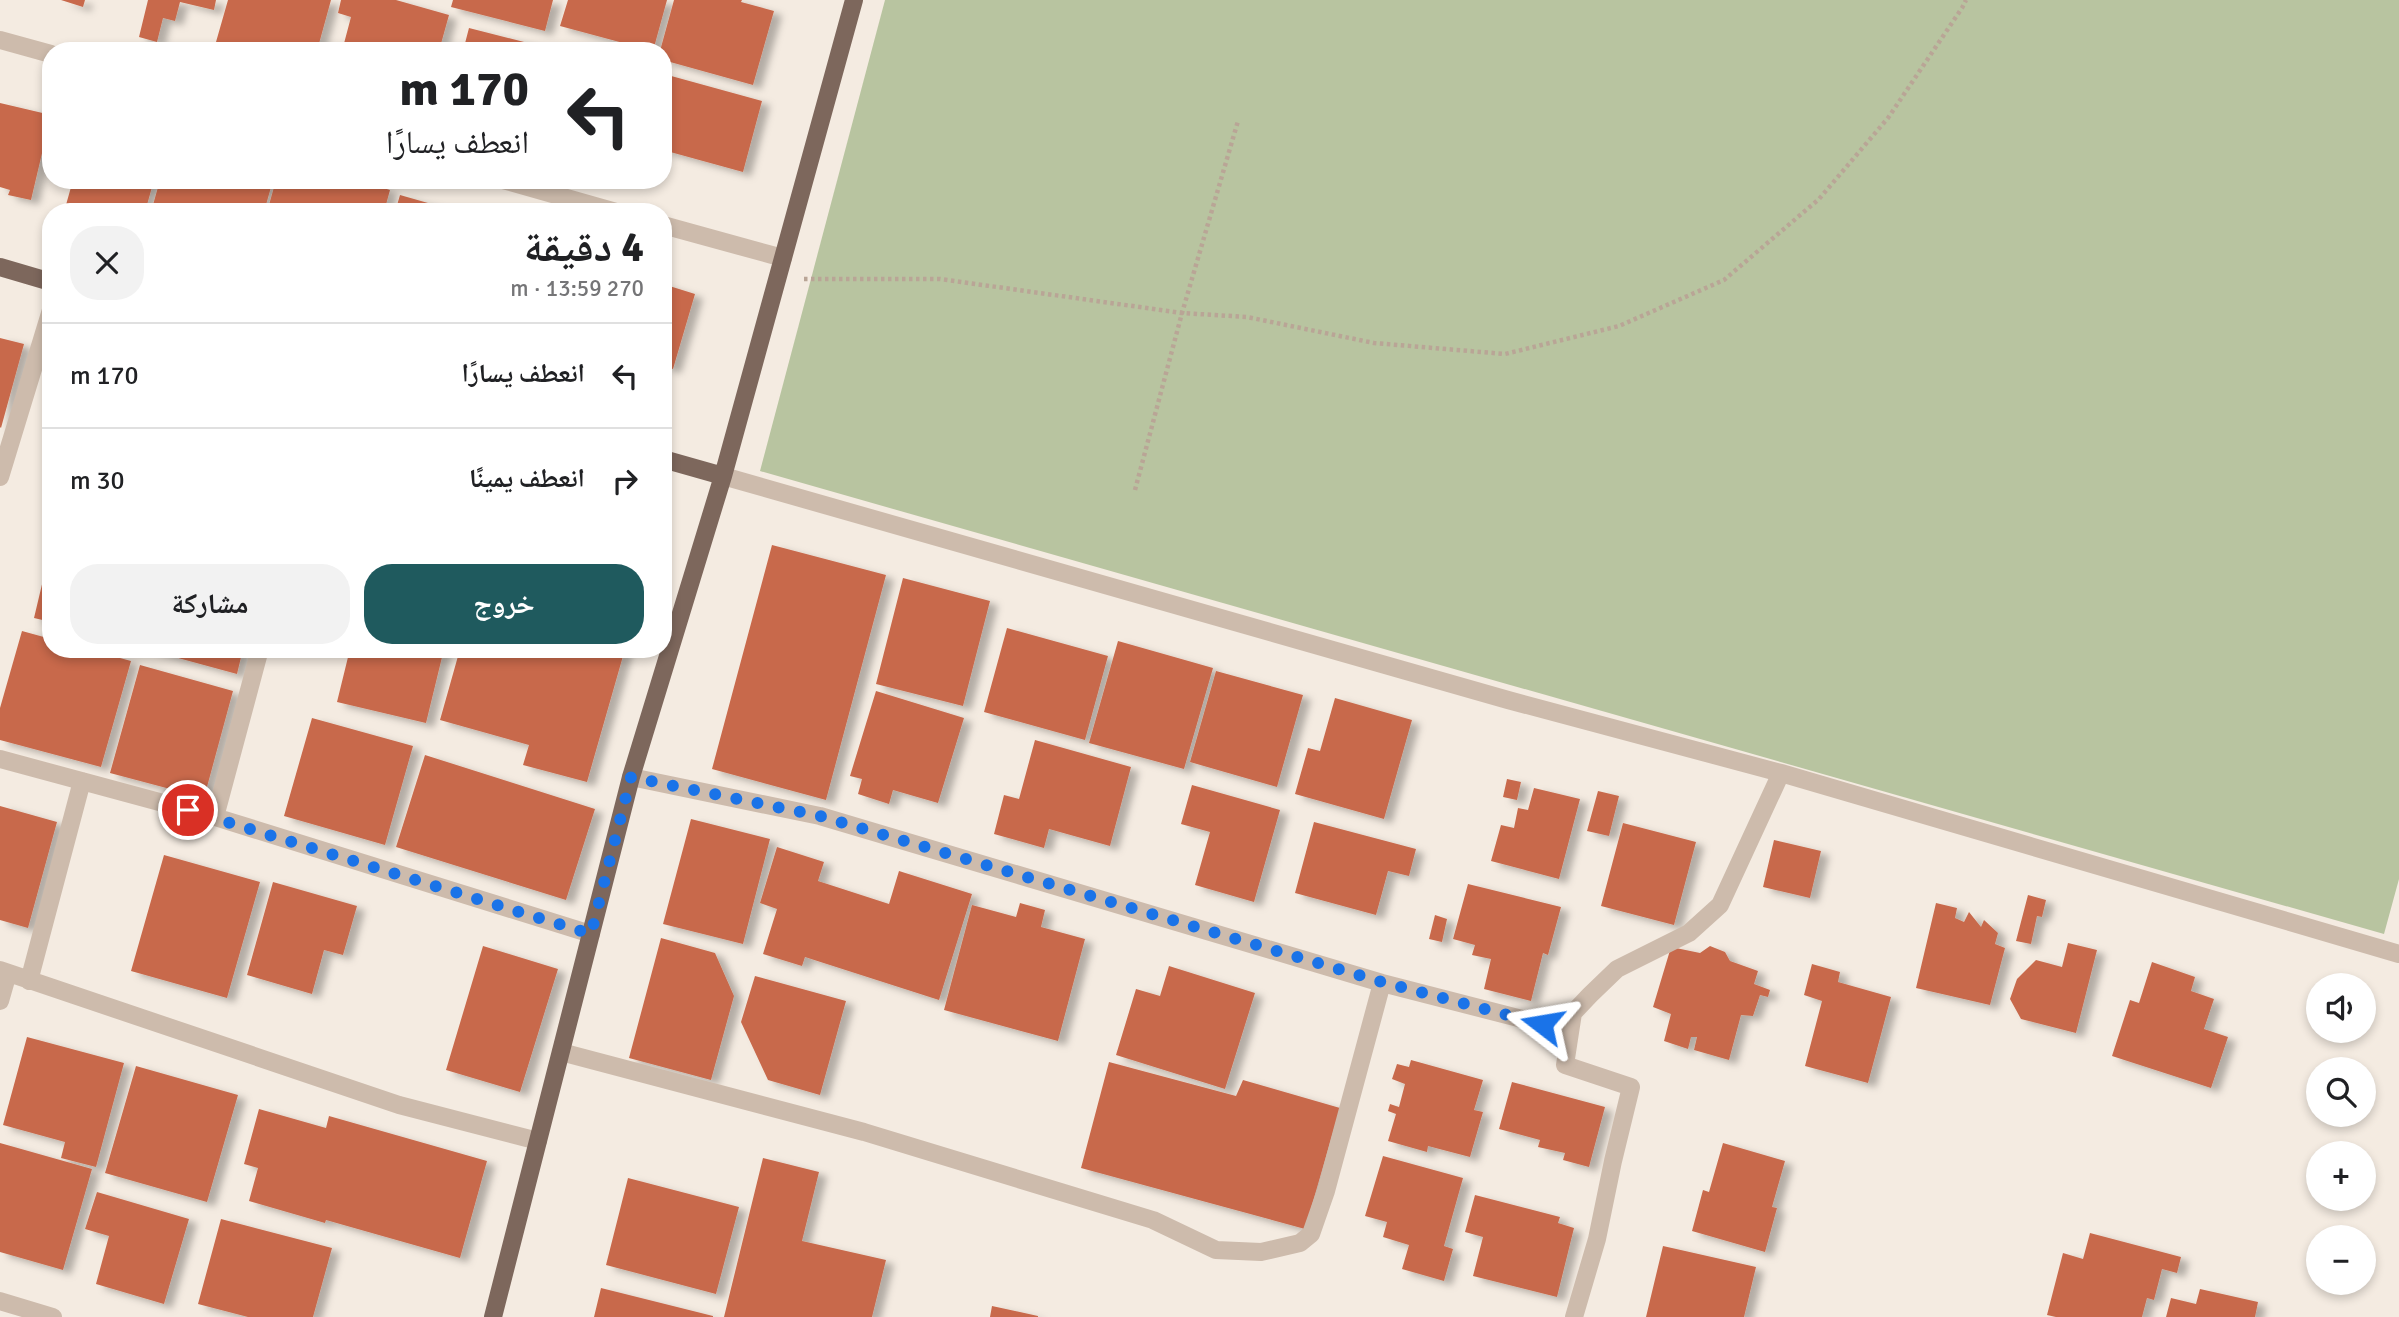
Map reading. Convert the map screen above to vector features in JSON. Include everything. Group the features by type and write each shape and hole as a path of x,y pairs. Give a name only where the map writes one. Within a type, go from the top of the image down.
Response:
{"main road":[{"path":"672,643 723,476 854,0"},
{"path":"0,267 42,279"},
{"path":"672,462 723,476"},
{"path":"493,1317 631,777 667,658"}],"street":[{"path":"0,40 42,52"},
{"path":"535,189 584,203"},
{"path":"672,228 781,267"},
{"path":"0,477 42,339"},
{"path":"723,476 1495,696 1781,773 2399,954"},
{"path":"215,817 258,658"},
{"path":"0,759 215,817 591,934"},
{"path":"1574,1317 1597,1239 1631,1087 1565,1065 1573,1013 1617,969 1689,933 1720,905 1781,773"},
{"path":"631,777 820,816 1382,982 1569,1031"},
{"path":"29,981 82,781"},
{"path":"0,1002 4,971 399,1105 538,1141"},
{"path":"561,1052 864,1132 1153,1220 1216,1250 1262,1252 1300,1243 1311,1234 1326,1191 1382,982"},
{"path":"0,1301 53,1317"}],"path":[{"path":"781,267 817,280 940,279 1182,313 1247,317 1374,343 1505,354 1619,326 1724,280 1819,199 1888,118 1966,0"},
{"path":"1135,490 1182,313 1238,121"}],"green space":[{"path":"885,0 2399,0 2399,879 2384,934 760,471"}],"building":[{"path":"61,0 85,0 83,7"},
{"path":"148,0 216,0 214,10 180,2 175,21 163,18 157,42 139,37"},
{"path":"228,0 331,0 319,42 216,42"},
{"path":"341,0 396,0 449,15 442,42 344,42 351,17 338,13"},
{"path":"453,0 553,0 545,31 451,7"},
{"path":"568,0 667,0 655,42 620,42 560,26"},
{"path":"674,0 742,0 741,2 774,11 753,85 672,62 672,42 662,42"},
{"path":"469,28 524,42 465,42"},
{"path":"672,76 762,101 743,172 672,152"},
{"path":"0,103 42,113 42,153 31,200 8,195 10,190 0,187"},
{"path":"70,189 151,189 148,203 67,203"},
{"path":"157,189 270,189 267,203 154,203"},
{"path":"273,189 390,190 386,203 270,203"},
{"path":"400,195 428,203 398,203"},
{"path":"672,287 695,294 672,369"},
{"path":"0,338 24,344 1,428 0,427"},
{"path":"772,545 886,575 826,800 712,769"},
{"path":"903,578 990,601 963,706 876,684"},
{"path":"42,584 42,620 34,618"},
{"path":"1007,628 1108,656 1085,740 984,712"},
{"path":"22,631 42,637 42,658 120,658 131,661 101,767 0,740 0,708"},
{"path":"1118,641 1213,668 1184,769 1089,743"},
{"path":"178,658 241,658 237,674"},
{"path":"348,658 442,658 426,723 337,702"},
{"path":"457,658 622,658 587,782 523,765 529,745 440,720"},
{"path":"140,665 233,691 204,798 110,773"},
{"path":"1216,671 1303,695 1277,787 1190,762"},
{"path":"876,691 964,718 938,803 893,790 889,804 858,794 862,779 850,776"},
{"path":"1335,698 1412,720 1384,819 1295,794 1308,748 1320,751"},
{"path":"312,718 413,746 385,845 284,816"},
{"path":"1035,740 1131,767 1110,846 1049,829 1044,848 994,834 1004,795 1019,799"},
{"path":"425,755 595,809 566,900 396,847"},
{"path":"1507,779 1521,782 1517,800 1503,797"},
{"path":"1192,785 1280,810 1254,902 1195,885 1210,832 1181,824"},
{"path":"1534,788 1580,799 1559,879 1491,861 1501,825 1514,828 1518,808 1528,810"},
{"path":"1598,791 1619,796 1609,836 1587,831"},
{"path":"0,806 57,822 28,928 0,920"},
{"path":"691,819 770,839 743,944 663,924"},
{"path":"1314,822 1416,849 1409,876 1388,871 1376,915 1295,893"},
{"path":"1623,823 1696,842 1674,925 1601,906"},
{"path":"1774,840 1821,851 1810,898 1763,887"},
{"path":"777,847 824,862 818,881 889,904 899,871 972,894 939,1000 805,957 802,966 763,954 777,909 760,903"},
{"path":"164,855 260,882 227,998 131,971"},
{"path":"273,882 357,906 343,955 324,950 312,994 247,975"},
{"path":"1468,884 1561,907 1548,955 1543,953 1531,1001 1484,989 1491,959 1472,955 1475,945 1453,939"},
{"path":"2028,895 2046,900 2042,917 2037,916 2031,944 2016,941"},
{"path":"1020,903 1045,910 1041,927 1085,939 1058,1041 944,1010 972,905 1016,917"},
{"path":"1936,903 1957,908 1955,918 1964,922 1969,912 1981,927 1984,920 1998,933 1995,944 2005,948 1990,1005 1916,988"},
{"path":"1435,915 1447,919 1442,942 1429,939"},
{"path":"661,938 715,953 734,996 711,1080 629,1058"},
{"path":"2068,943 2097,950 2076,1033 2021,1019 2010,999 2017,979 2036,960 2062,967"},
{"path":"483,946 558,969 520,1092 446,1070"},
{"path":"1710,946 1725,952 1730,961 1758,971 1754,984 1770,990 1768,997 1760,995 1753,1016 1741,1015 1729,1060 1694,1050 1697,1037 1691,1037 1688,1049 1664,1041 1671,1014 1653,1007 1671,947 1700,953"},
{"path":"2152,962 2195,977 2191,991 2214,999 2204,1029 2228,1037 2211,1088 2112,1056 2130,1000 2139,1003"},
{"path":"1812,964 1840,972 1838,982 1891,997 1868,1083 1805,1066 1822,1001 1804,995"},
{"path":"1169,966 1255,993 1225,1089 1116,1055 1136,989 1160,996"},
{"path":"755,976 846,1001 820,1095 768,1080 741,1022"},
{"path":"27,1037 124,1063 96,1167 61,1158 65,1142 3,1125"},
{"path":"1411,1060 1483,1080 1474,1110 1483,1112 1470,1157 1428,1146 1427,1152 1388,1141 1396,1114 1388,1111 1390,1104 1399,1107 1405,1084 1392,1079 1397,1064 1409,1067"},
{"path":"1109,1062 1236,1096 1243,1080 1340,1108 1305,1229 1081,1168"},
{"path":"136,1066 238,1095 207,1202 105,1173"},
{"path":"1512,1082 1605,1107 1589,1167 1563,1160 1565,1153 1538,1147 1540,1140 1499,1129"},
{"path":"259,1109 326,1128 329,1116 487,1161 460,1258 249,1201 258,1168 244,1164"},
{"path":"0,1143 92,1169 63,1270 0,1252"},
{"path":"1723,1143 1785,1161 1772,1207 1777,1208 1765,1252 1692,1231 1703,1190 1709,1192"},
{"path":"1383,1156 1463,1178 1444,1246 1453,1249 1444,1281 1402,1269 1409,1245 1383,1237 1387,1222 1365,1216"},
{"path":"763,1158 819,1172 802,1241 886,1260 872,1317 724,1317"},
{"path":"628,1178 739,1207 716,1294 606,1265"},
{"path":"97,1192 189,1219 164,1304 96,1284 109,1236 85,1229"},
{"path":"1475,1195 1560,1217 1558,1223 1574,1228 1557,1297 1473,1276 1483,1237 1465,1232"},
{"path":"221,1219 332,1248 313,1317 248,1317 198,1304"},
{"path":"2090,1233 2181,1257 2177,1273 2162,1269 2154,1300 2147,1298 2142,1317 2047,1315 2063,1253 2083,1259"},
{"path":"1663,1246 1756,1267 1744,1317 1646,1317"},
{"path":"601,1288 713,1316 713,1317 594,1317"},
{"path":"2200,1289 2258,1302 2255,1317 2166,1317 2171,1298 2196,1304"},
{"path":"992,1306 1038,1316 1038,1317 990,1317"}],"route":[{"path":"188,810 591,934 631,777 820,816 1382,982 1542,1024"}]}
